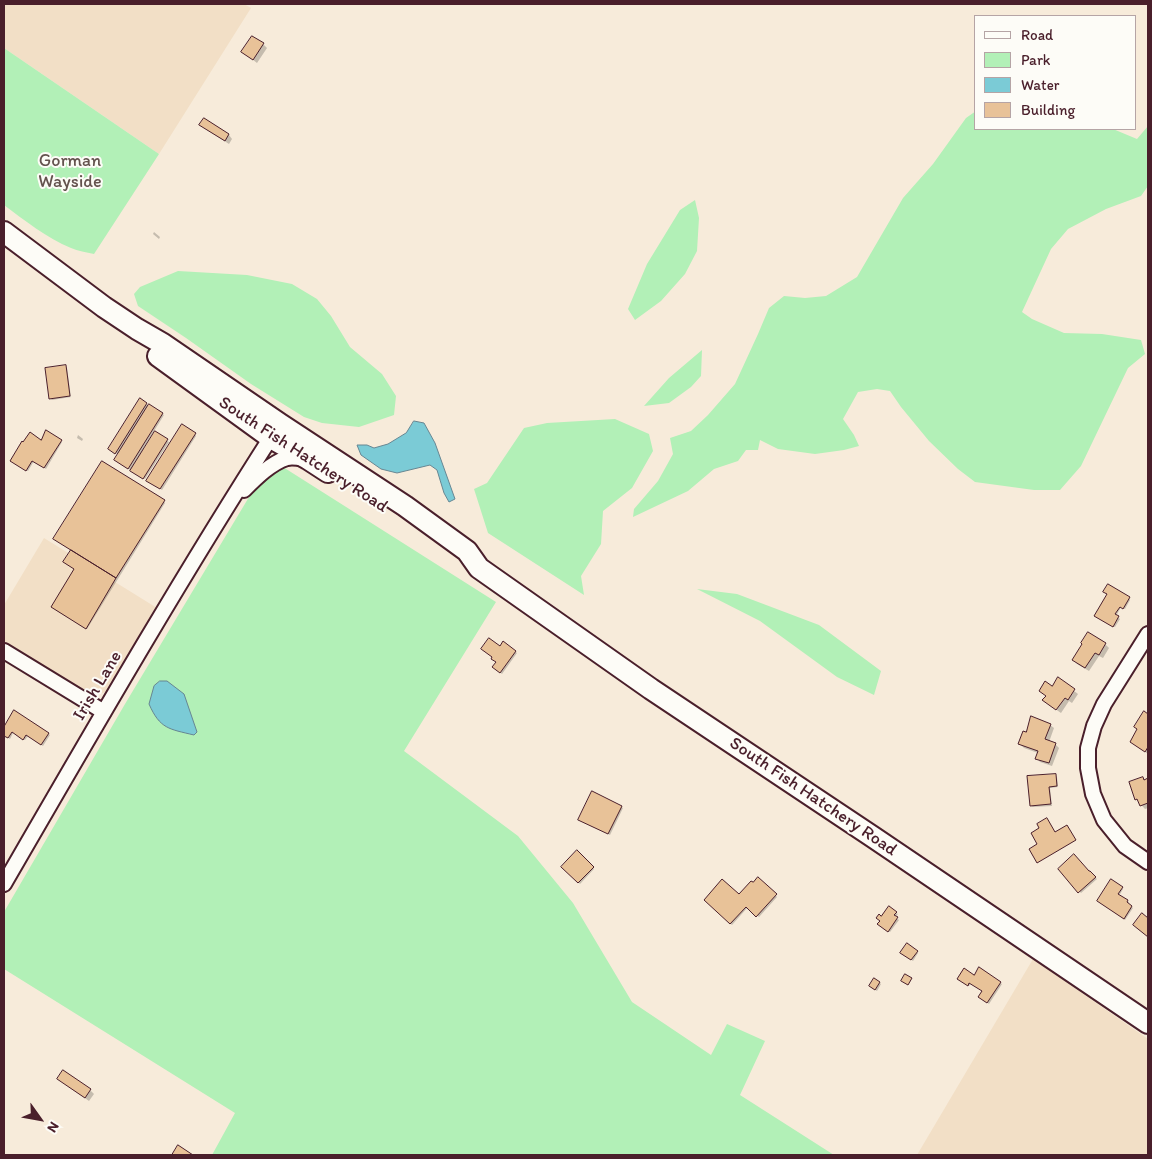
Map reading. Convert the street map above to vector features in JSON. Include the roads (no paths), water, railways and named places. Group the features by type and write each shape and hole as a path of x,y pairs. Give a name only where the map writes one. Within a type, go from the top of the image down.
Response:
{"main road":[{"name":"South Fish Hatchery Road","path":"4,232 104,307 137,329 156,355 275,431 405,506 467,551 479,568"},
{"name":"South Fish Hatchery Road","path":"275,431 308,459 460,562 479,568 652,689 1148,1023"}],"street":[{"name":"Irish Lane","path":"4,884 226,508 275,431"},
{"name":"Irish Lane","path":"226,508 268,468 287,458 308,459"},
{"path":"1148,634 1104,704 1094,726 1088,748 1088,768 1093,794 1104,820 1125,846 1148,862"},
{"path":"4,651 104,712"}],"water":[{"path":"414,421 424,423 435,443 455,499 449,502 444,493 437,470 430,465 397,473 381,469 361,455 357,445 367,445 374,448 388,444 406,433"},
{"path":"160,681 167,681 184,694 197,732 194,735 166,727 157,719 149,704 154,686"}],"park label":[{"name":"Gorman Wayside","path":"70,171"}]}
